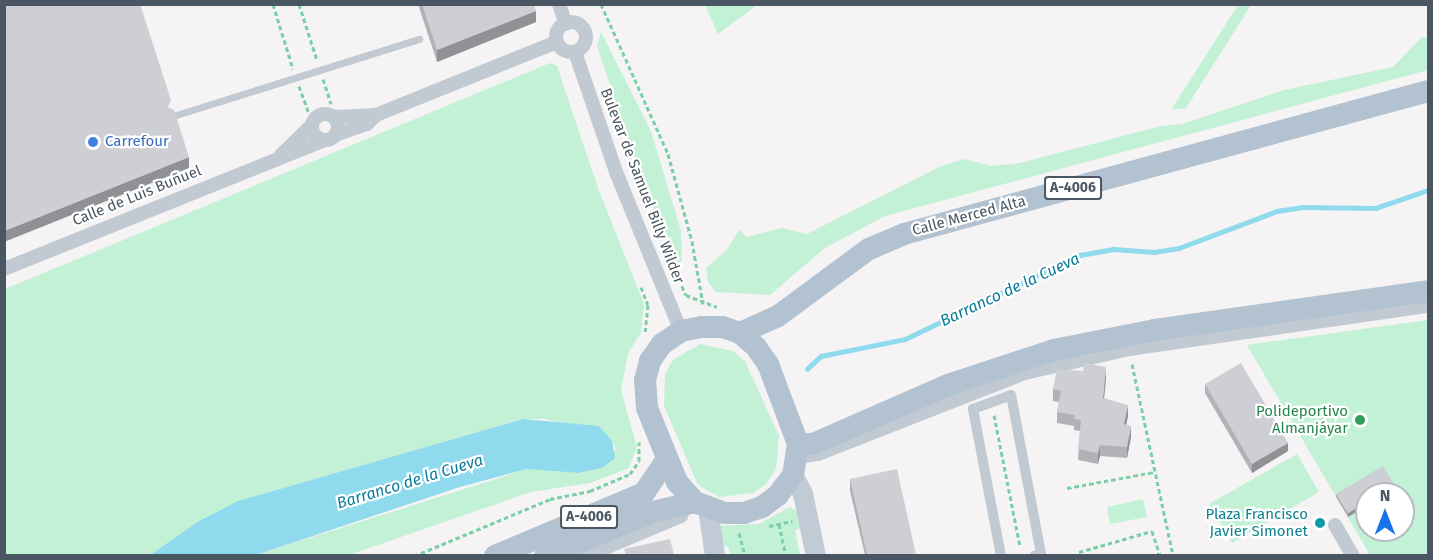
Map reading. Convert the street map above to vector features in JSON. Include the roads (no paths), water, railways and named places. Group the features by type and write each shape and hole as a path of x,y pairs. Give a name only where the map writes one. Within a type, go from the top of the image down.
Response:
{"main road":[{"name":"Calle Merced Alta","path":"740,333 778,316 869,249 904,234 1428,92"},
{"path":"796,459 813,444 948,385 1054,350 1155,330 1428,291"},
{"path":"715,555 697,505 677,482 667,459 647,408 645,380 650,361 662,345 681,331 722,327 740,333 756,347 768,364 796,459 816,555"},
{"name":"A-4006","path":"495,555 644,492 667,459"},
{"name":"A-4006","path":"545,555 653,512 697,505 744,513 762,507 778,495 796,459"}],"street":[{"path":"559,4 566,24"},
{"path":"575,23 585,33 585,42 575,52 563,50 557,42 558,30 566,24 575,23"},
{"name":"Calle de Luis Buñuel","path":"4,269 281,154 295,153 367,123 376,115 557,42"},
{"name":"Bulevar de Samuel Billy Wilder","path":"575,52 616,172 681,331"},
{"path":"333,112 338,128 330,138 314,134 311,121 322,114 333,112"},
{"name":"Calle de Luis Buñuel","path":"333,112 376,115"},
{"name":"Calle de Luis Buñuel","path":"281,154 311,121"},
{"path":"796,459 818,454 953,400 1048,368 1129,349 1428,306"},
{"path":"1000,554 973,409 1011,395 1041,554 1034,555"},
{"path":"585,555 681,516 697,505"},
{"path":"1335,525 1353,555"}],"lane":[{"path":"173,117 419,39"}],"water":[{"path":"523,419 599,426 612,441 615,458 602,468 578,473 527,469 460,487 256,555 150,555 199,521 238,501"}],"waterway":[{"name":"Barranco de la Cueva","path":"807,369 821,356 905,339 1080,255 1113,249 1154,252 1179,248 1277,211 1301,207 1376,208 1428,190"}],"place":[{"name":"Carrefour","path":"93,142"},
{"name":"Polideportivo Almanjáyar","path":"1360,420"},
{"name":"Plaza Francisco Javier Simonet","path":"1320,523"}]}
